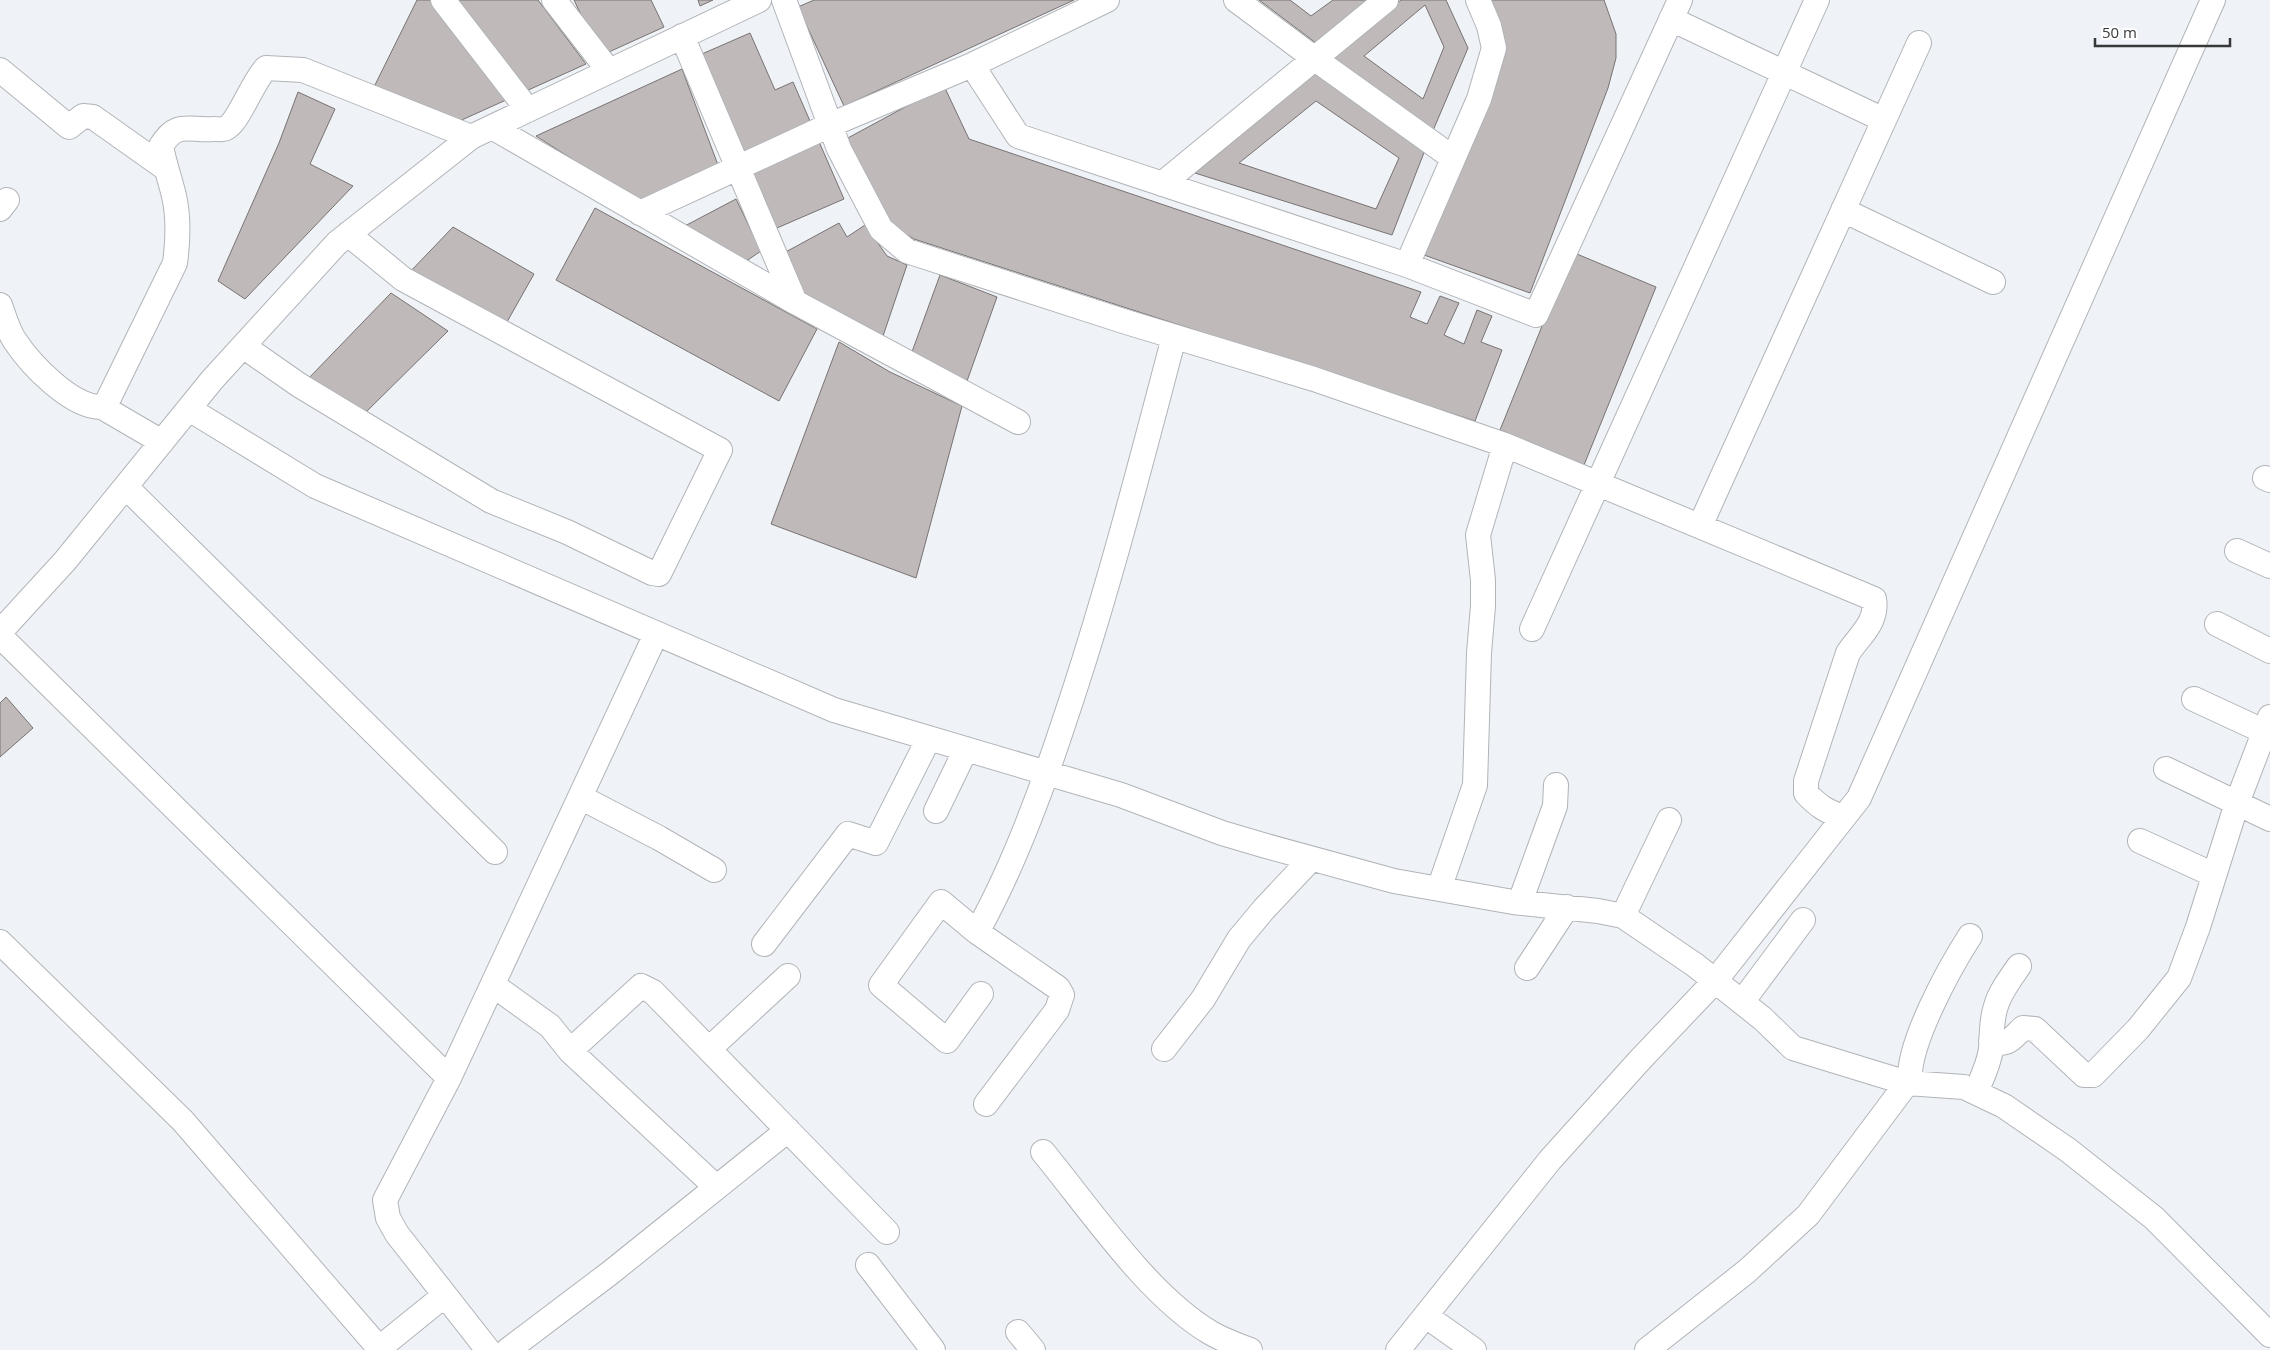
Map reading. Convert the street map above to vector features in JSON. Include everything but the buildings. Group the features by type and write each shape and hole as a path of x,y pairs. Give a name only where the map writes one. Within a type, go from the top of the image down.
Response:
{"street":[{"path":"443,0 528,110"},
{"path":"554,0 609,71"},
{"path":"0,632 65,561 243,346 337,243 471,138 759,0"},
{"path":"784,0 839,148 881,229 907,251 1174,337 1314,379 1505,445 1874,599 1876,608 1871,624 1848,653 1806,781 1806,793 1818,806 1829,813 1844,817"},
{"path":"640,213 830,125 972,65 1107,0"},
{"path":"1236,0 1453,158"},
{"path":"1162,184 1386,0"},
{"path":"1407,265 1479,100 1494,48 1489,26 1478,0"},
{"path":"1532,629 1817,0"},
{"path":"1398,1350 1550,1160 1639,1061 1715,981 1859,798 2212,0"},
{"path":"972,65 1018,136 1407,265 1536,315 1675,9 1784,74 1884,120"},
{"path":"682,36 795,302"},
{"path":"1700,526 1919,43"},
{"path":"104,408 175,263 178,245 177,221 174,196 165,168 161,146 168,134 178,128 226,128 234,121 257,77 266,68 303,70 471,138"},
{"path":"0,70 69,127 83,116 93,117 165,168"},
{"path":"492,127 795,302 1018,422"},
{"path":"1843,210 1994,282"},
{"path":"243,346 299,385 491,501 567,532 652,573 659,574 720,450 403,279 348,234"},
{"path":"0,305 7,345 34,363 62,390 91,407 104,408 162,442"},
{"path":"978,932 997,897 1047,773 1092,640 1174,337"},
{"path":"189,409 315,486 834,710 1121,795 1222,833 1394,881 1520,902 1623,916 1652,934 1715,981 1742,1002 1793,1048 1908,1083 1964,1087 2004,1106 2060,1145 2154,1218 2270,1335"},
{"path":"1439,889 1475,785 1479,653 1483,606 1483,580 1478,534 1505,445"},
{"path":"126,487 495,852"},
{"path":"2237,550 2270,566"},
{"path":"2217,624 2270,651"},
{"path":"488,1350 397,1234 388,1218 385,1200 449,1078 656,634"},
{"path":"0,636 449,1078"},
{"path":"1991,1041 2007,1044 2024,1028 2035,1029 2084,1076 2093,1075 2138,1029 2179,978 2198,927 2237,803 2267,724 2194,700"},
{"path":"764,944 848,834 876,843 929,738"},
{"path":"936,812 966,749"},
{"path":"2166,769 2270,819"},
{"path":"1520,902 1555,806 1556,785"},
{"path":"580,797 659,838 714,870"},
{"path":"1623,916 1669,820"},
{"path":"2140,841 2214,875"},
{"path":"1164,1049 1203,999 1240,939 1264,909 1311,859"},
{"path":"981,994 946,1041 882,986 941,902 978,932 1058,988 1062,995 1057,1010 986,1104"},
{"path":"1528,968 1567,907"},
{"path":"1742,1002 1803,920"},
{"path":"1647,1350 1747,1271 1808,1215 1908,1083 1922,1027 1970,936"},
{"path":"0,942 183,1121 378,1349 445,1296"},
{"path":"1976,1092 1984,1073 1996,1004 2019,966"},
{"path":"709,1049 788,976"},
{"path":"493,985 550,1026 570,1051 716,1187"},
{"path":"570,1051 641,986 654,992 887,1232"},
{"path":"508,1350 610,1273 788,1130"},
{"path":"1043,1152 1137,1268 1159,1291 1196,1323 1213,1334 1250,1350"},
{"path":"868,1265 933,1350"},
{"path":"1426,1316 1474,1350"},
{"path":"1018,1332 1034,1350"}]}
